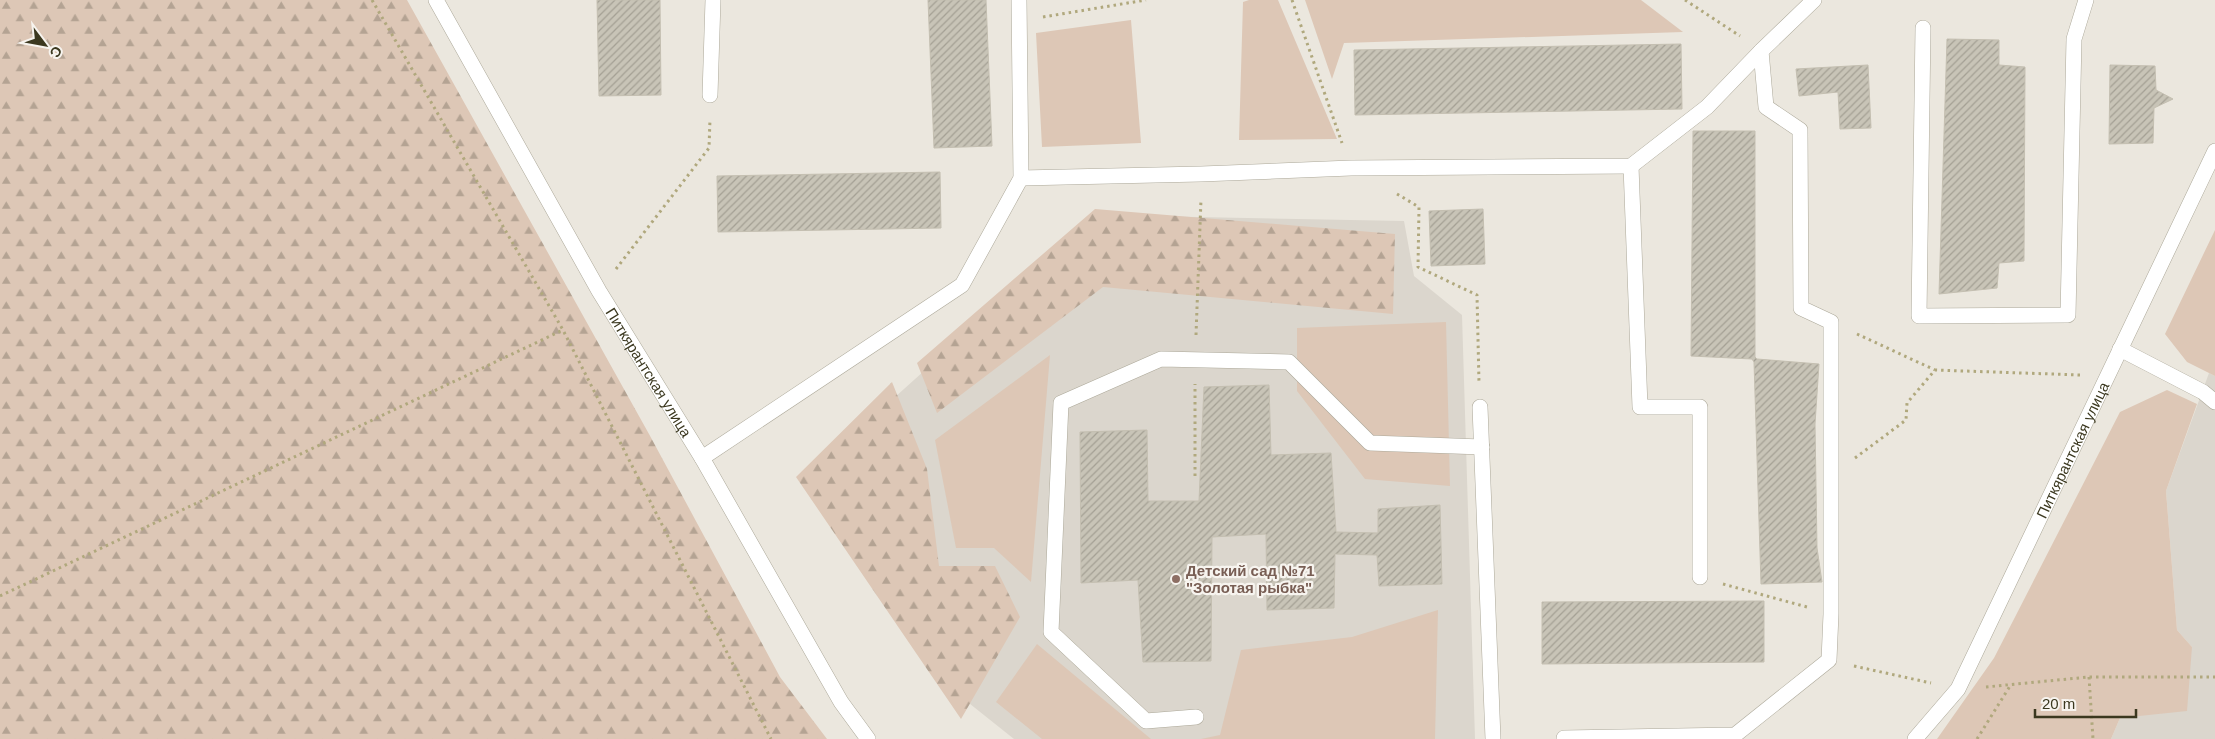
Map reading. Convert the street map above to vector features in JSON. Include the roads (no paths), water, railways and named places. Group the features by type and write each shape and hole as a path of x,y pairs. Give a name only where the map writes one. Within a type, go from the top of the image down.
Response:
{"street":[{"name":"Питкярантская улица","path":"436,0 599,291 702,458 841,702 868,739"},
{"path":"710,95 713,0"},
{"path":"702,458 962,285 1021,178 1019,0"},
{"path":"1021,178 1351,168 1631,166 1706,107 1814,0"},
{"path":"1923,28 1919,316 2068,315 2074,39 2086,0"},
{"path":"1564,738 1735,737 1829,660 1831,614 1831,322 1802,308 1800,130 1766,107 1761,51"},
{"name":"Питкярантская улица","path":"1915,739 1958,689 2215,152"},
{"path":"1631,166 1640,407 1700,407 1700,577"},
{"path":"2120,349 2203,392 2215,402"},
{"path":"1196,717 1146,721 1051,632 1061,403 1162,359 1289,362 1370,443 1482,447"},
{"path":"1480,407 1493,739"}],"place":[{"name":"Детский сад №71 \"Золотая рыбка\"","path":"1176,579"}]}
